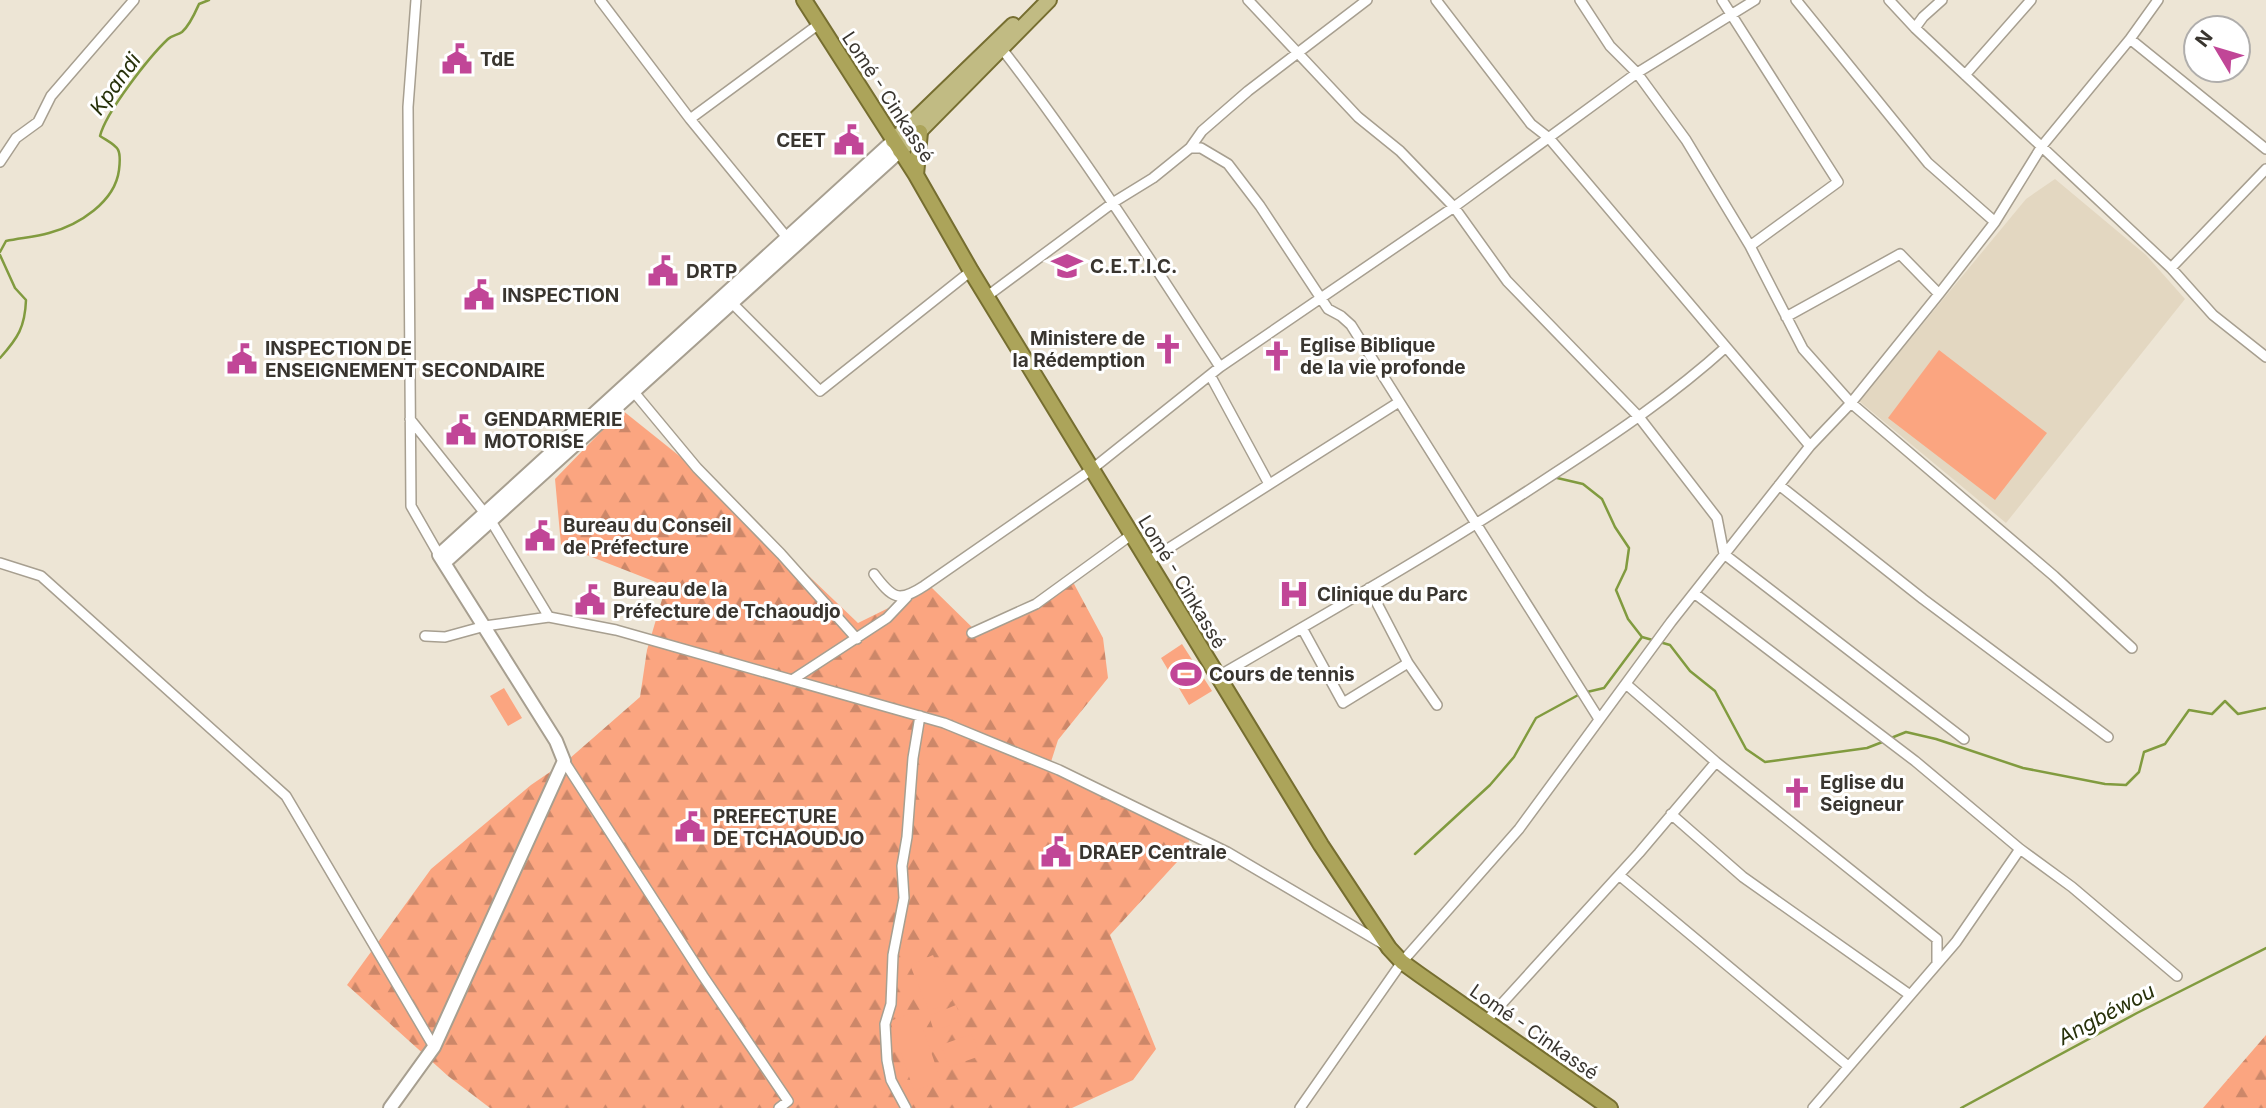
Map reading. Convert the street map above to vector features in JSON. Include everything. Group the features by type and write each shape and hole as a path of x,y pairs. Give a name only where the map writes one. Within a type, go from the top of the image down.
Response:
{"highway":[{"name":"Lomé - Cinkassé","path":"804,0 916,175 986,297 1217,677 1321,845 1389,948 1402,962 1610,1108"},
{"path":"916,175 920,132"}],"main road":[{"path":"390,1108 434,1047 564,761 556,741 442,559 896,146 1039,0"},
{"path":"896,146 920,132 1049,0"},
{"path":"488,517 633,391 731,302 791,242"}],"street":[{"path":"0,162 16,138 38,122 51,96 134,0"},
{"path":"416,0 408,107 411,506 442,559"},
{"path":"600,0 690,120 791,242"},
{"path":"1248,0 1358,117 1400,150 1454,206 1507,281 1639,417 1717,518 1724,554 1964,738"},
{"path":"986,297 1114,202 1153,178 1190,148 1202,131 1248,91 1367,0"},
{"path":"1436,0 1531,124 1549,138 1810,446"},
{"path":"1580,0 1610,46 1637,73 1686,140 1750,246 1803,349 1851,403 2054,576 2132,648"},
{"path":"1722,0 1838,183 1750,246"},
{"path":"792,680 887,618 907,597 1091,470 1220,367 1454,206 1637,73 1755,0"},
{"path":"1796,0 1928,163 1995,222"},
{"path":"1889,0 1915,28 2171,268 2213,315 2266,357"},
{"path":"1915,28 1942,0"},
{"path":"1965,75 2031,0"},
{"path":"1300,1108 1402,962 1519,829 1724,554 1810,446 1851,403 1940,294 1995,222 2042,146 2130,39 2158,0"},
{"path":"690,120 819,23"},
{"path":"2130,39 2266,149"},
{"path":"1002,49 1059,123 1114,202 1220,367"},
{"path":"1190,148 1201,148 1228,164 1260,206 1328,309 1351,325 1599,719"},
{"path":"2171,268 2266,169"},
{"path":"1786,317 1900,254 1940,294"},
{"path":"731,302 820,391 971,271"},
{"path":"1217,677 1476,525 1639,417 1692,378 1726,347"},
{"path":"1210,375 1269,484"},
{"path":"633,391 697,467 781,554 857,639"},
{"path":"1147,562 1399,402"},
{"path":"410,419 488,517 549,617"},
{"path":"1779,485 1923,599 2108,737"},
{"path":"972,633 1036,604 1131,535"},
{"path":"0,563 41,576 286,796 434,1047"},
{"path":"874,574 892,595 907,597"},
{"path":"1369,588 1408,663 1437,705"},
{"path":"1694,593 1914,761 2178,976"},
{"path":"425,636 445,637 485,626 549,617 616,630 944,723 1059,770 1227,852 1389,948"},
{"path":"1301,628 1343,703 1408,663"},
{"path":"1626,684 1716,762 1937,939 1956,942"},
{"path":"906,1108 891,1080 885,1024 891,1004 892,955 904,898 902,866 920,716"},
{"path":"564,761 788,1101 779,1108"},
{"path":"1486,1021 1619,875 1716,762"},
{"path":"1671,814 1743,877 1910,995"},
{"path":"1813,1108 1956,942 2020,849"},
{"path":"1619,875 1848,1066"},
{"path":"1937,939 1937,964"}],"shaded area":[{"path":"2055,179 2146,255 2185,299 2006,523 1859,401 2026,199"}],"green space":[{"path":"1939,350 2047,433 1995,500 1888,418"},
{"path":"622,410 702,474 858,623 931,587 980,635 1073,582 1103,638 1108,678 1058,740 1049,768 1189,840 1188,850 1110,935 1156,1049 1133,1080 1072,1108 490,1108 448,1076 347,985 431,869 531,785 569,759 640,697 647,650 666,586 561,545 555,479"},
{"name":"Cours de tennis","path":"1182,644 1212,691 1189,705 1161,658"},
{"path":"504,688 522,718 508,726 490,696"},
{"path":"933,955 952,1001 929,1011 910,965"},
{"path":"956,1005 962,1021 934,1031 929,1016"},
{"path":"917,1011 941,1081 914,1091 890,1021"},
{"path":"972,1034 980,1056 949,1067 941,1045"},
{"path":"2266,1035 2266,1108 2203,1108"}],"waterway":[{"name":"Kpandi","path":"0,252 6,241 60,229 83,218 103,202 116,182 120,162 117,148 100,136 110,113 150,58 168,39 185,29 199,4 209,0"},
{"name":"Kpandi","path":"0,255 15,288 26,300 19,332 0,358"},
{"path":"1553,477 1583,484 1602,499 1615,527 1629,548 1626,569 1616,590 1628,619 1642,637"},
{"path":"1587,692 1604,688 1642,637 1670,645 1690,671 1715,691 1746,749 1765,762 1867,748 1885,741"},
{"path":"1415,854 1490,785 1514,757 1536,718 1580,694"},
{"path":"1891,738 1906,732 1936,739 2023,768 2105,784 2126,785 2139,772 2144,752 2165,744 2189,710 2212,714 2225,701 2238,714 2266,708"},
{"name":"Angbéwou","path":"1961,1108 2137,1013 2266,948"}],"place":[{"name":"TdE","path":"457,59"},
{"name":"CEET","path":"849,140"},
{"name":"C.E.T.I.C.","path":"1067,266"},
{"name":"DRTP","path":"663,271"},
{"name":"INSPECTION","path":"479,295"},
{"name":"Ministere de la Rédemption","path":"1168,349"},
{"name":"Eglise Biblique de la vie profonde","path":"1277,356"},
{"name":"INSPECTION DE ENSEIGNEMENT SECONDAIRE","path":"242,359"},
{"name":"GENDARMERIE MOTORISE","path":"461,430"},
{"name":"Bureau du Conseil de Préfecture","path":"540,536"},
{"name":"Clinique du Parc","path":"1294,594"},
{"name":"Bureau de la Préfecture de Tchaoudjo","path":"590,600"},
{"name":"Cours de tennis","path":"1186,674"},
{"name":"Eglise du Seigneur","path":"1797,793"},
{"name":"PREFECTURE DE TCHAOUDJO","path":"690,827"},
{"name":"DRAEP Centrale","path":"1056,852"}]}
